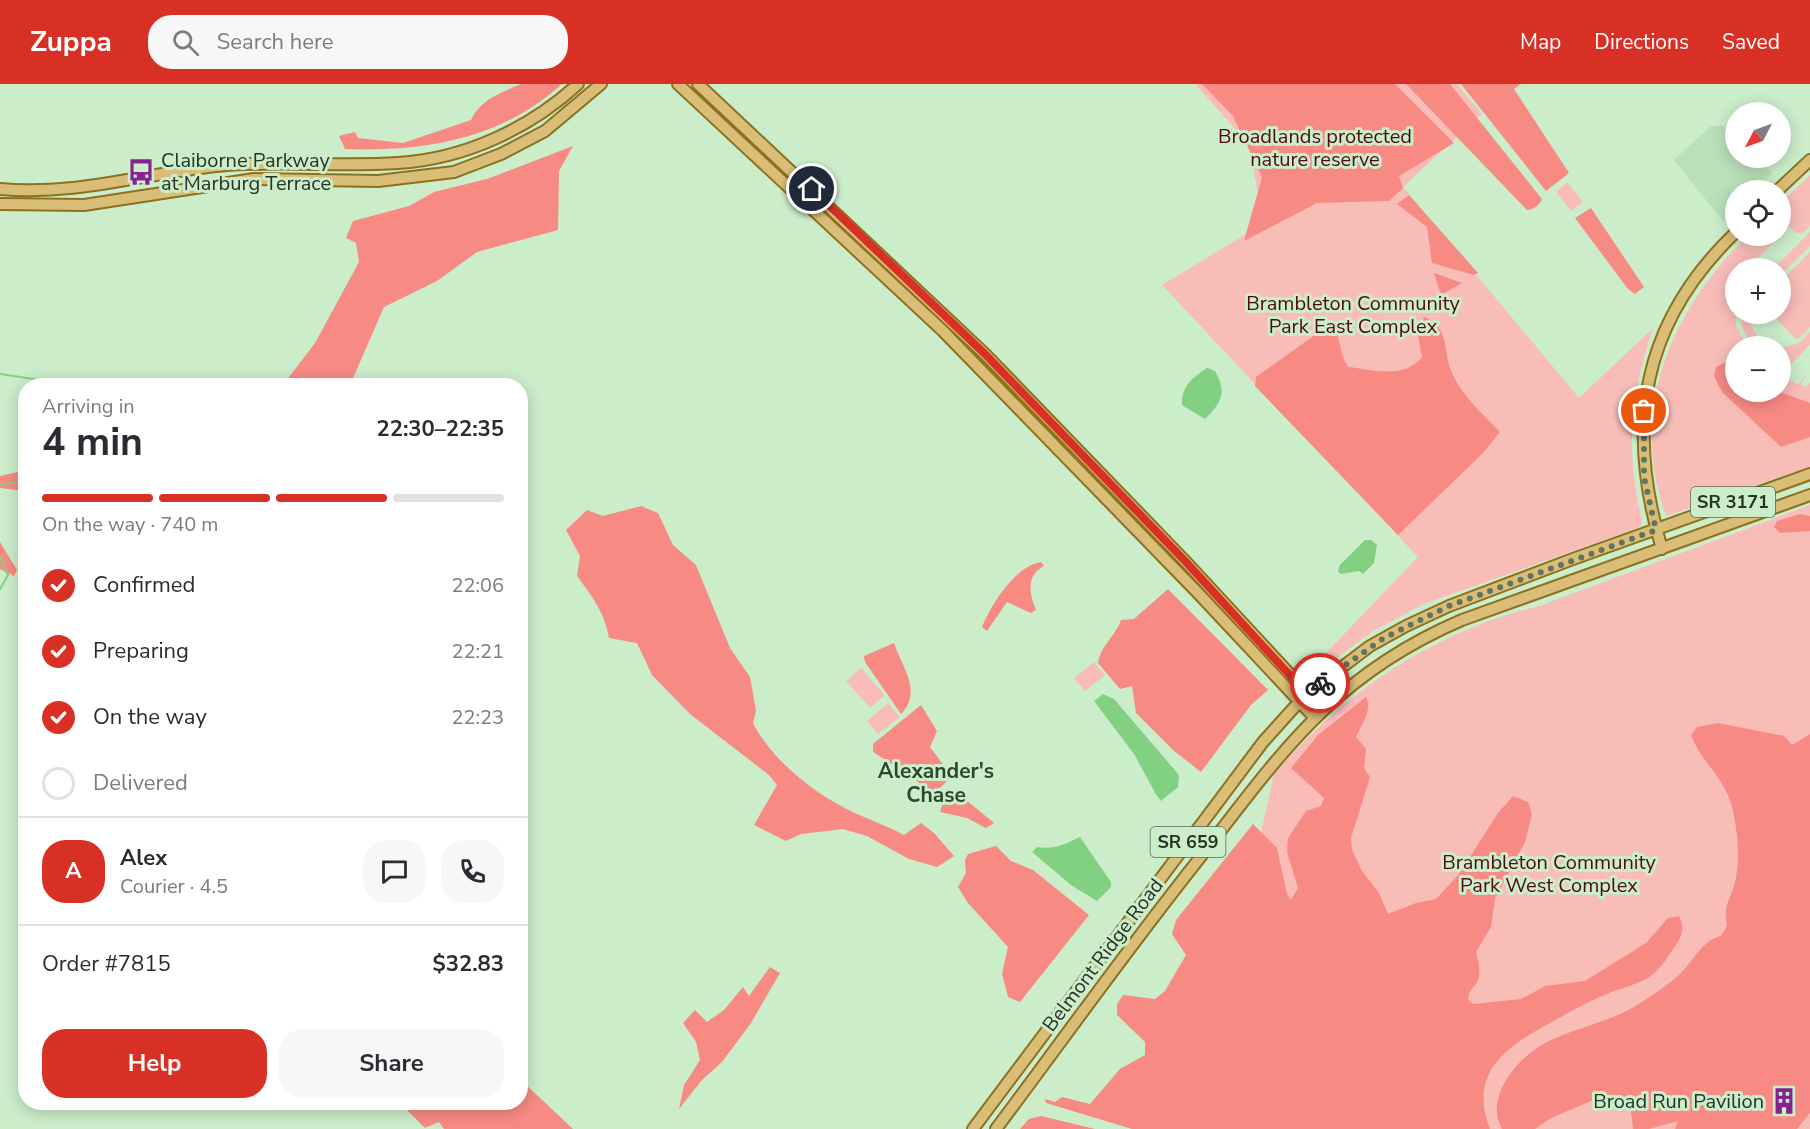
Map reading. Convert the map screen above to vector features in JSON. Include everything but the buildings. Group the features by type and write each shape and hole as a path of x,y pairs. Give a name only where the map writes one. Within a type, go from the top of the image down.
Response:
{"main road":[{"path":"0,189 58,191 205,168 262,163 398,163 427,160 459,152 515,129 549,108 578,84"},
{"path":"0,204 84,205 254,179 378,181 454,172 493,158 545,131 601,84"},
{"path":"678,84 943,331 1303,698 1322,709"},
{"path":"699,84 985,354 1186,562 1303,698 1314,717"},
{"path":"1789,180 1810,160"},
{"path":"1662,549 1646,489 1642,449 1644,408 1650,374 1666,328 1684,295 1704,266 1725,244"},
{"name":"SR 3171","path":"1656,530 1810,474"},
{"name":"SR 3171","path":"1662,549 1810,495"},
{"name":"Belmont Ridge Road","path":"973,1129 1257,750 1303,698 1370,646 1406,626 1459,602 1656,530"},
{"name":"Belmont Ridge Road","path":"996,1129 1128,948 1268,769 1322,709 1369,670 1424,636 1506,603 1662,549"}],"shaded area":[{"path":"1711,126 1722,126 1725,128 1725,168 1767,168 1772,173 1765,180 1725,180 1725,219 1723,221 1674,160"},
{"path":"1207,368 1215,371 1222,391 1219,402 1205,419 1182,405 1182,399 1188,384"},
{"path":"1365,540 1371,540 1377,545 1374,563 1363,574 1359,571 1341,574 1338,572 1340,565"},
{"path":"1103,694 1114,699 1179,775 1178,787 1161,801 1134,754 1094,701"},
{"path":"1080,837 1111,882 1111,887 1097,901 1071,885 1032,852 1037,847 1054,847"}],"green space":[{"path":"521,84 562,84 539,103 514,118 488,130 460,138 403,148 345,149 339,136 355,132 358,138 403,143 471,120 486,102"},
{"name":"Brambleton Community Park East Complex","path":"1195,84 1457,84 1482,114 1403,187 1579,398 1653,328 1639,378 1632,424 1633,470 1642,521 1640,527 1424,604 1373,631 1307,680 1326,653 1418,557 1162,285 1264,223 1248,143"},
{"name":"Broadlands protected nature reserve","path":"1202,84 1395,84 1454,143 1399,176 1403,188 1389,201 1317,203 1244,241 1262,177 1233,116"},
{"path":"1406,84 1450,84 1542,199 1538,205 1527,210"},
{"path":"1461,84 1521,84 1514,89 1569,173 1546,191"},
{"path":"573,146 559,171 558,230 477,252 437,281 384,307 353,378 288,378 315,343 359,262 356,243 346,238 353,221 409,206 434,192 487,179"},
{"path":"1810,175 1810,226 1803,233 1796,233 1791,229 1791,193"},
{"path":"1567,182 1583,202 1571,211 1556,192"},
{"path":"1409,195 1478,273 1474,275 1432,263 1427,227 1397,204"},
{"path":"1591,208 1644,287 1635,294 1628,289 1575,218"},
{"path":"1810,232 1810,246 1791,265 1791,258 1784,258"},
{"path":"1738,246 1770,246 1760,258 1727,258"},
{"path":"1810,252 1810,327 1797,340 1782,324 1791,324 1791,271"},
{"path":"1725,260 1725,324 1736,324 1741,336 1725,336 1725,402 1791,402 1791,380 1798,384 1807,374 1801,384 1805,387 1810,383 1810,469 1788,474 1666,516 1655,477 1652,439 1655,401 1663,365 1678,330 1697,297"},
{"path":"1434,273 1462,283 1441,295"},
{"path":"1424,317 1432,321 1442,334 1449,366 1461,389 1500,432 1483,453 1398,535 1255,386 1256,377 1333,322 1348,367 1378,371 1398,371 1407,368 1422,357 1418,335"},
{"path":"1742,324 1752,324 1757,336 1747,336"},
{"path":"1810,332 1810,345 1791,364 1791,345 1799,343"},
{"path":"1725,362 1725,395 1714,376 1716,367"},
{"path":"1791,396 1810,403 1810,437 1781,447 1733,402 1791,402"},
{"path":"18,472 18,490 0,488 0,476"},
{"name":"Brambleton Community Park West Complex","path":"1810,505 1810,1129 1195,1129 1274,774 1302,744 1361,691 1427,649 1463,632"},
{"path":"641,506 658,513 673,545 696,565 730,648 750,677 756,711 753,723 772,751 812,788 842,807 904,835 921,823 934,833 954,856 937,867 909,859 867,836 843,829 801,834 786,841 754,825 777,785 769,775 690,714 652,675 637,643 609,638 601,613 577,576 580,556 566,530 587,510 603,516"},
{"path":"1800,514 1810,516 1810,531 1780,533 1774,527 1777,521"},
{"path":"0,542 17,570 14,576 0,569"},
{"path":"1041,562 1044,566 1034,574 1031,585 1036,610 1031,613 1007,602 987,631 982,627 991,608 1013,579 1031,565"},
{"path":"1168,589 1268,690 1251,705 1201,772 1173,750 1136,713 1132,686 1120,689 1098,663 1099,657 1121,620 1134,619"},
{"path":"894,643 911,688 907,705 901,714 865,662 864,656"},
{"path":"1094,662 1105,675 1085,691 1074,678"},
{"path":"861,668 885,695 870,708 846,681"},
{"path":"1366,697 1367,712 1356,737 1366,749 1364,768 1370,777 1351,838 1352,850 1362,871 1379,893 1388,914 1416,903 1436,899 1459,874 1498,813 1513,796 1528,802 1532,814 1525,842 1495,899 1491,927 1476,952 1479,975 1468,999 1473,1004 1521,999 1545,986 1585,981 1646,943 1668,918 1679,916 1682,925 1680,937 1661,966 1642,981 1600,997 1564,1015 1534,1032 1506,1052 1495,1064 1484,1092 1484,1109 1490,1129 1132,1129 1046,1103 1045,1099 1055,1102 1062,1097 1090,1104 1120,1069 1145,1055 1145,1042 1117,1015 1117,1004 1123,995 1155,999 1165,991 1186,955 1172,934 1176,920 1253,824 1277,848 1287,894 1291,900 1298,888 1287,852 1288,838 1306,811 1321,806 1324,798 1291,768 1318,735"},
{"path":"888,703 900,717 878,734 867,721"},
{"path":"921,705 937,731 930,747 948,771 949,779 932,796 915,779 873,752 873,744"},
{"path":"1718,723 1784,736 1792,745 1810,734 1810,1113 1797,1129 1675,1129 1678,1121 1649,1129 1633,1129 1630,1104 1603,1096 1551,1118 1535,1129 1502,1129 1497,1117 1497,1104 1501,1091 1516,1066 1527,1056 1549,1041 1608,1019 1642,1002 1679,975 1703,946 1721,936 1727,926 1726,907 1738,866 1734,816 1731,803 1721,782 1691,735 1697,727"},
{"path":"954,790 994,823 986,828 967,818 940,812 943,802"},
{"path":"996,846 1011,861 1033,870 1089,915 1020,1002 1008,997 1002,974 1008,947 968,903 958,887 966,873 965,860 968,854"},
{"path":"770,967 780,973 751,1023 722,1062 702,1080 679,1109 684,1085 700,1060 696,1042 683,1023 695,1010 707,1022 724,1010 743,987 749,996"},
{"path":"528,1087 573,1129 444,1129 439,1122 425,1128 407,1110 528,1110"},
{"path":"1041,1116 1095,1129 1020,1129 1029,1119"}],"waterway":[{"path":"0,374 27,378"},
{"path":"0,484 18,483"},
{"path":"0,557 8,575 0,589"}],"way so far":[{"path":"1320,683 1370,646 1449,606 1656,530 1644,477 1642,429 1644,411"}],"place":[{"name":"Claiborne Parkway at Marburg Terrace","path":"141,172"},
{"name":"Broad Run Pavilion","path":"1784,1101"}],"district":[{"name":"Alexander's Chase","path":"936,783"}],"route":[{"path":"812,189 985,354 1186,562 1307,694 1320,683"}]}
